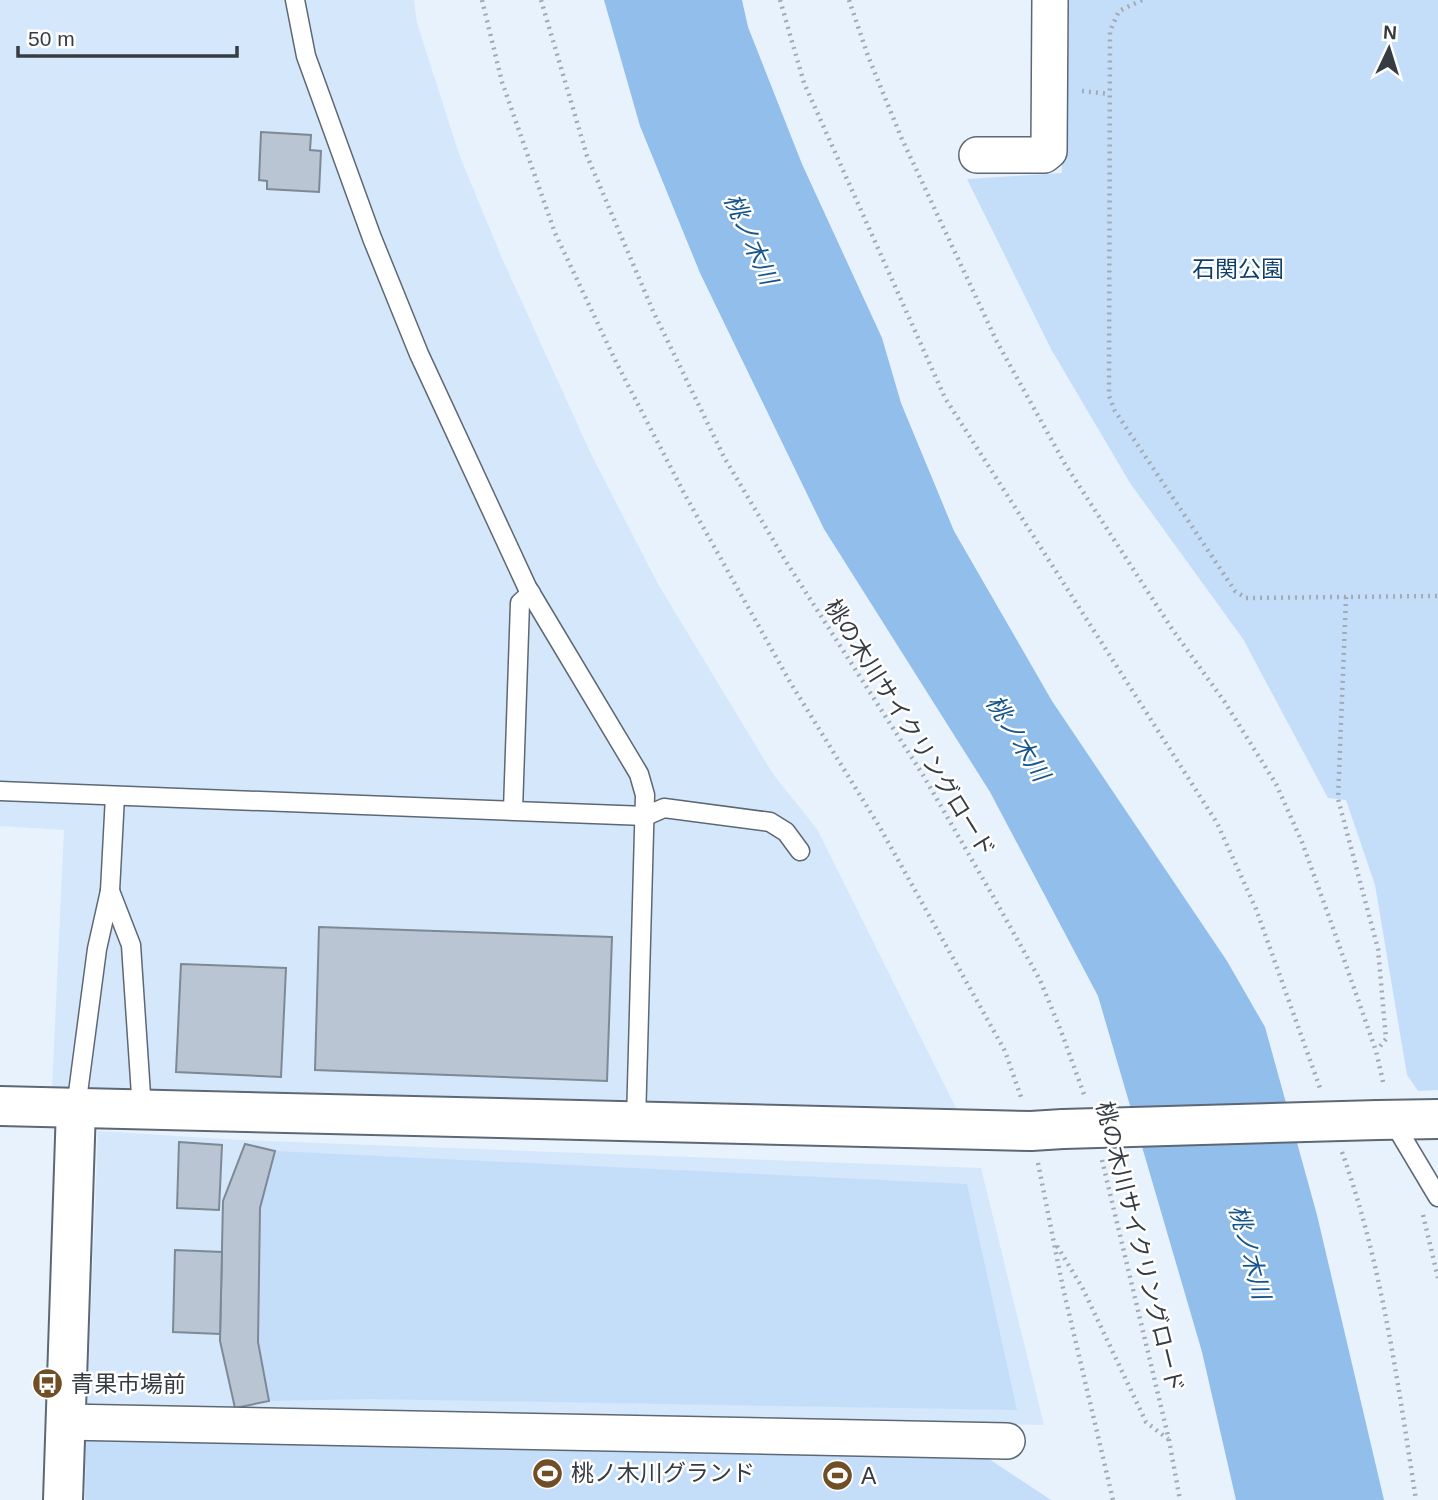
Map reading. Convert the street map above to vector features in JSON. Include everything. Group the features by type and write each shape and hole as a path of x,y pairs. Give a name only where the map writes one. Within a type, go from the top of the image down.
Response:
{"street":[{"path":"977,155 1044,155 1049,151 1049,0"},
{"path":"0,1106 636,1122 1438,1119"},
{"path":"63,1500 76,1108"},
{"path":"65,1422 1007,1441"}],"lane":[{"path":"295,0 306,56 377,251 419,354 531,593 639,774 645,795 646,816 636,1122"},
{"path":"513,810 520,603 531,593"},
{"path":"0,791 646,816 664,808 770,822 786,832 800,851"},
{"path":"76,1108 97,949 110,891 115,796"},
{"path":"110,891 131,945 142,1110"},
{"path":"1385,1120 1438,1197"}],"path":[{"path":"482,0 502,82 555,233 616,362 684,493 777,658 878,826 1004,1051 1017,1082 1060,1121 1055,1242 1063,1288 1113,1500"},
{"name":"桃の木川サイクリングロード","path":"541,0 587,156 653,311 724,457 785,560 923,775 1040,980 1061,1031 1060,1121"},
{"path":"780,0 804,83 945,398 1217,823 1256,909 1324,1099"},
{"path":"849,0 868,56 901,137 997,342 1065,464 1172,629 1224,701 1276,784 1302,842 1376,1051 1385,1120"},
{"path":"1142,0 1119,11 1110,32 1109,396 1115,411 1235,591 1246,598 1438,596"},
{"path":"1346,597 1338,799 1378,949 1386,1039 1376,1051"},
{"path":"1342,1150 1355,1188 1392,1347 1416,1500"},
{"name":"桃の木川サイクリングロード","path":"1101,1157 1180,1500"},
{"path":"1055,1242 1082,1287 1146,1422 1168,1440"}],"shaded area":[{"path":"0,0 414,0 417,23 459,154 501,256 591,454 658,584 773,774 817,829 956,1108 52,1087 64,830 0,826"},
{"path":"98,1131 240,1140 981,1168 1044,1425 87,1411"}],"green space":[{"name":"石関公園","path":"1063,0 1438,0 1438,1090 1418,1091 1407,1075 1375,885 1346,800 1328,798 1243,639 1130,483 1051,349 967,179 1062,173"},
{"path":"275,1151 967,1184 1017,1410 370,1399 269,1401 258,1342 260,1208"},
{"name":"桃ノ木川グランド","path":"98,1430 971,1447 1051,1500 85,1500 86,1442"}],"water":[{"name":"桃ノ木川","path":"604,0 742,0 748,27 802,164 882,338 901,403 954,531 1052,701 1227,961 1265,1027 1317,1215 1384,1500 1236,1500 1202,1352 1098,996 990,792 824,529 700,273 640,126"}],"building":[{"path":"261,132 311,135 310,150 321,151 319,192 267,189 267,181 259,180"},
{"path":"319,927 612,937 607,1081 315,1070"},
{"path":"181,964 286,968 281,1077 176,1072"},
{"path":"179,1142 222,1145 219,1210 177,1208"},
{"path":"245,1144 275,1151 260,1208 258,1342 269,1401 235,1408 220,1341 223,1201"},
{"path":"175,1250 222,1252 220,1334 173,1332"}],"place":[{"name":"青果市場前","path":"48,1384"},
{"name":"桃ノ木川グランド","path":"548,1473"},
{"name":"A","path":"838,1476"}]}
